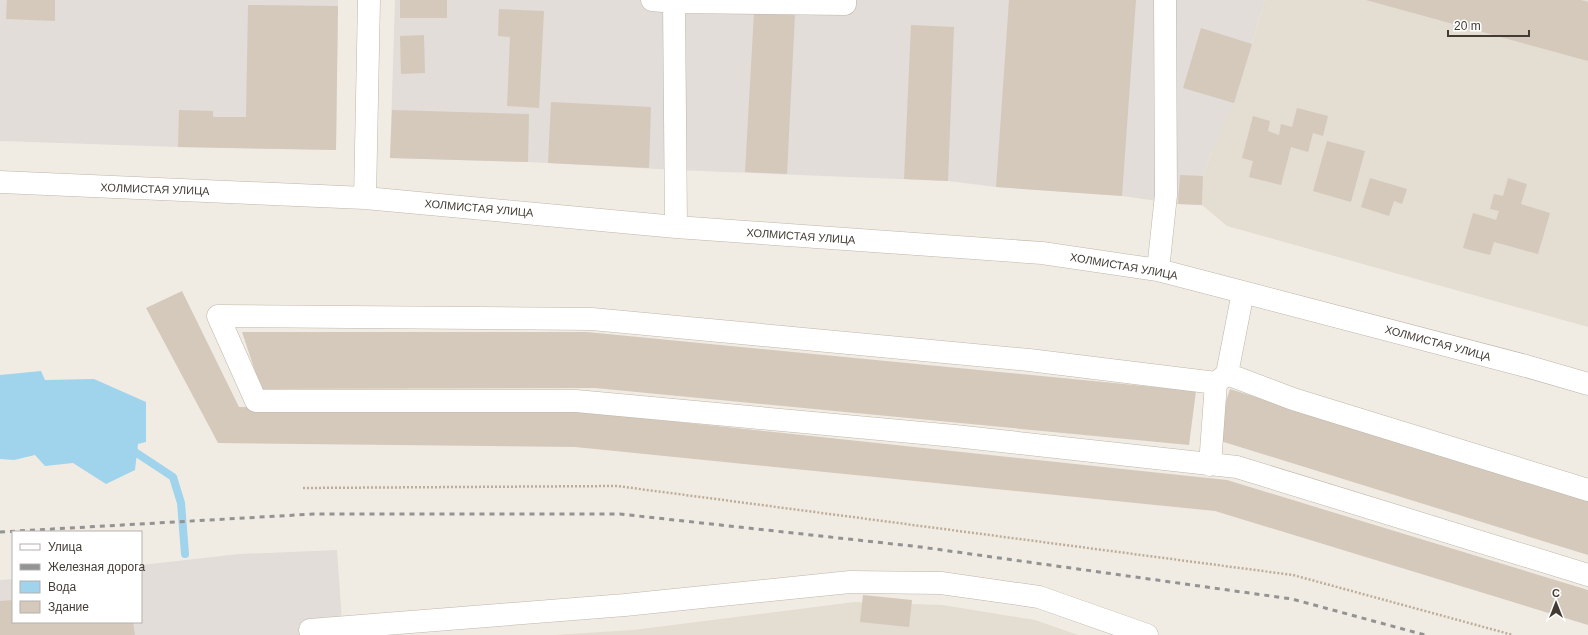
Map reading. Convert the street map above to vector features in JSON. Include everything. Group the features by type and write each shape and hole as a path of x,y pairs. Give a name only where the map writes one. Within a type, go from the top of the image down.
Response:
{"street":[{"path":"365,198 369,0"},
{"path":"652,0 674,2 845,4 845,0"},
{"path":"1158,270 1166,194 1165,0"},
{"path":"674,2 676,227"},
{"name":"ХОЛМИСТАЯ УЛИЦА","path":"0,182 365,198 676,227 1042,253 1158,270 1526,366 1588,384"},
{"path":"1210,465 1222,378 1243,292"},
{"path":"1588,490 1222,378 592,319 218,316 256,401 576,401 947,436 1237,467 1588,575"},
{"path":"310,630 625,605 850,582 941,583 1039,597 1147,635"}],"path":[{"path":"303,488 617,486 1293,575 1513,635"}],"shaded area":[{"path":"0,0 338,0 336,150 178,147 0,141"},
{"path":"395,0 1265,0 1234,103 1211,154 1203,176 1202,205 1178,204 1122,196 996,187 948,181 676,170 528,162 390,158"},
{"path":"1265,0 1588,0 1588,327 1227,226 1202,205 1203,176 1252,44"},
{"path":"337,550 343,635 0,635 0,580 12,579 12,623 142,623 142,565 239,554"},
{"path":"854,602 942,605 1035,620 1078,635 554,635 633,630"}],"water":[{"path":"41,371 45,380 94,379 146,402 146,442 138,444 135,470 106,484 73,463 45,466 35,455 14,460 0,459 0,375"}],"building":[{"path":"7,0 55,0 55,21 6,19"},
{"path":"400,0 447,0 447,18 400,18"},
{"path":"1009,0 1136,0 1122,196 996,187"},
{"path":"1366,0 1581,0 1588,2 1588,61"},
{"path":"248,5 338,6 336,150 178,147 179,110 213,111 213,117 246,117"},
{"path":"499,9 544,11 539,108 507,106 510,37 498,36"},
{"path":"754,13 795,14 787,174 745,172"},
{"path":"911,25 954,27 948,181 904,179"},
{"path":"1201,28 1252,44 1234,103 1183,88"},
{"path":"424,35 425,73 401,74 400,36"},
{"path":"551,102 651,107 649,168 548,163"},
{"path":"1297,108 1328,116 1323,136 1313,133 1308,152 1291,147 1281,185 1249,177 1253,161 1242,158 1253,116 1270,121 1268,131 1279,135 1281,124 1292,127"},
{"path":"392,110 529,114 528,162 390,158"},
{"path":"1327,141 1365,151 1351,202 1313,191"},
{"path":"1180,175 1203,176 1202,205 1178,204"},
{"path":"1370,178 1407,189 1402,204 1394,201 1389,216 1361,207"},
{"path":"1508,178 1527,184 1521,204 1550,213 1538,254 1494,242 1490,255 1463,248 1473,213 1496,220 1499,211 1490,209 1494,194 1503,196"},
{"path":"182,291 239,407 575,411 1227,480 1588,590 1588,625 1215,511 575,447 218,443 146,308"},
{"path":"242,332 587,332 1196,391 1189,445 595,388 261,389"},
{"path":"1230,389 1588,500 1588,555 1214,439"},
{"path":"863,595 912,600 909,627 860,622"},
{"path":"12,600 12,623 133,623 135,635 0,635 0,601"}],"waterway":[{"path":"129,448 173,477 181,503 185,554"}],"railway":[{"path":"17,531 314,514 620,514 921,547 1292,599 1425,635"},
{"path":"0,532 12,531"}]}
